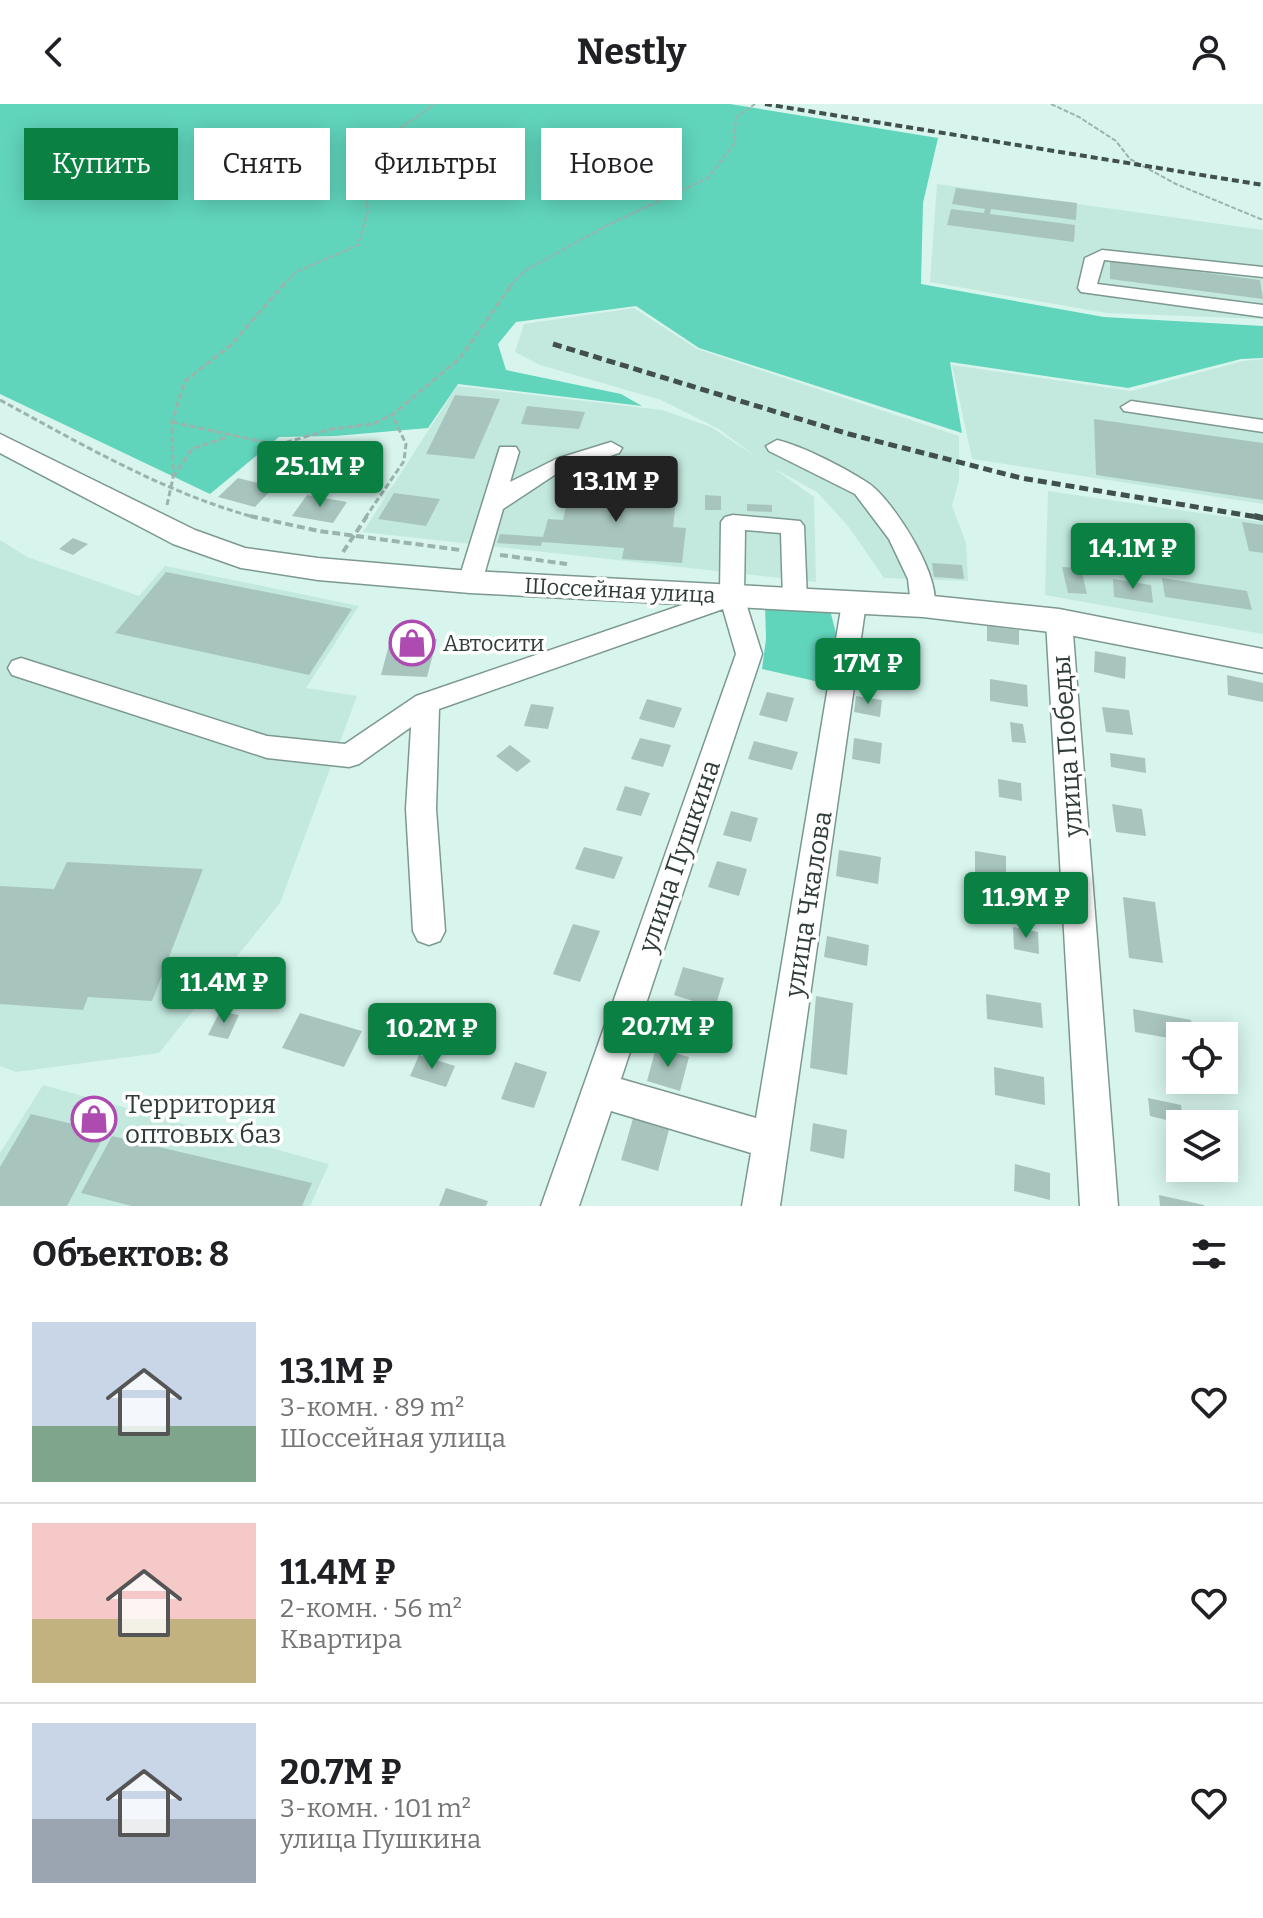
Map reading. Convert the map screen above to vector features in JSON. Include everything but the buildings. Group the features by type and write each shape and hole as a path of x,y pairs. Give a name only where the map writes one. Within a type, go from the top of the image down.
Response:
{"main road":[{"name":"Шоссейная улица","path":"0,442 184,537 241,558 331,570 474,567 732,597 923,606 1059,621 1263,661"}],"street":[{"path":"1263,272 1102,255 1094,258 1087,288 1263,311"},
{"path":"1131,407 1263,426"},
{"path":"777,446 863,489 900,537 920,579 923,606"},
{"path":"493,505 546,469 611,448"},
{"path":"474,567 508,452"},
{"name":"улица Пушкина","path":"560,1206 749,654 732,597 733,522 792,526 795,600"},
{"path":"21,668 267,747 349,756 426,703 732,597"},
{"name":"улица Чкалова","path":"761,1206 854,603"},
{"name":"улица Победы","path":"1059,621 1099,1206"},
{"path":"426,703 421,809 429,931"},
{"path":"599,1090 771,1141"}],"path":[{"path":"161,525 172,489 172,422 185,381 231,345 271,296 296,272 358,245 368,211 364,182 373,155 389,136 435,104"},
{"path":"172,422 277,445 332,429 373,424 392,415 460,358 504,291 526,270 608,225 708,178 734,144 736,117 755,104"},
{"path":"1051,104 1079,117 1116,141 1130,159 1176,184 1263,220"},
{"path":"0,400 172,489 239,514 292,527 353,536 474,567 580,566"},
{"path":"331,570 404,461 406,444 392,415"},
{"path":"173,478 192,449 229,436"}],"shaded area":[{"path":"937,184 1263,230 1263,319 1106,313 930,282"},
{"path":"634,308 697,349 959,436 959,480 952,506 966,543 968,581 884,578 848,526 817,492 773,468 814,497 816,582 363,532 457,386 662,410 711,427 756,457 719,429 661,400 540,365 515,352 524,324"},
{"path":"1263,359 1263,504 972,459 952,365 1131,391 1243,361"},
{"path":"1048,491 1263,522 1263,634 1045,595"},
{"path":"0,540 27,557 139,596 165,566 359,606 306,688 357,696 280,903 159,1053 16,1072 0,1066"},
{"name":"Территория оптовых баз","path":"43,1085 329,1164 310,1206 0,1206 0,1153"}],"green space":[{"path":"0,104 730,104 938,138 923,203 921,284 1104,317 1263,326 1263,358 1241,359 1128,388 950,362 962,433 699,348 636,306 516,322 498,344 506,370 621,394 642,406 458,384 428,428 279,437 210,494 0,394"},
{"path":"765,605 830,610 839,645 828,684 762,669 766,639"}],"railway":[{"path":"765,104 1263,185"},
{"path":"553,344 849,434 1021,478 1263,518 1254,516"}],"place":[{"name":"Автосити","path":"412,643"},
{"name":"Территория оптовых баз","path":"94,1119"}]}
